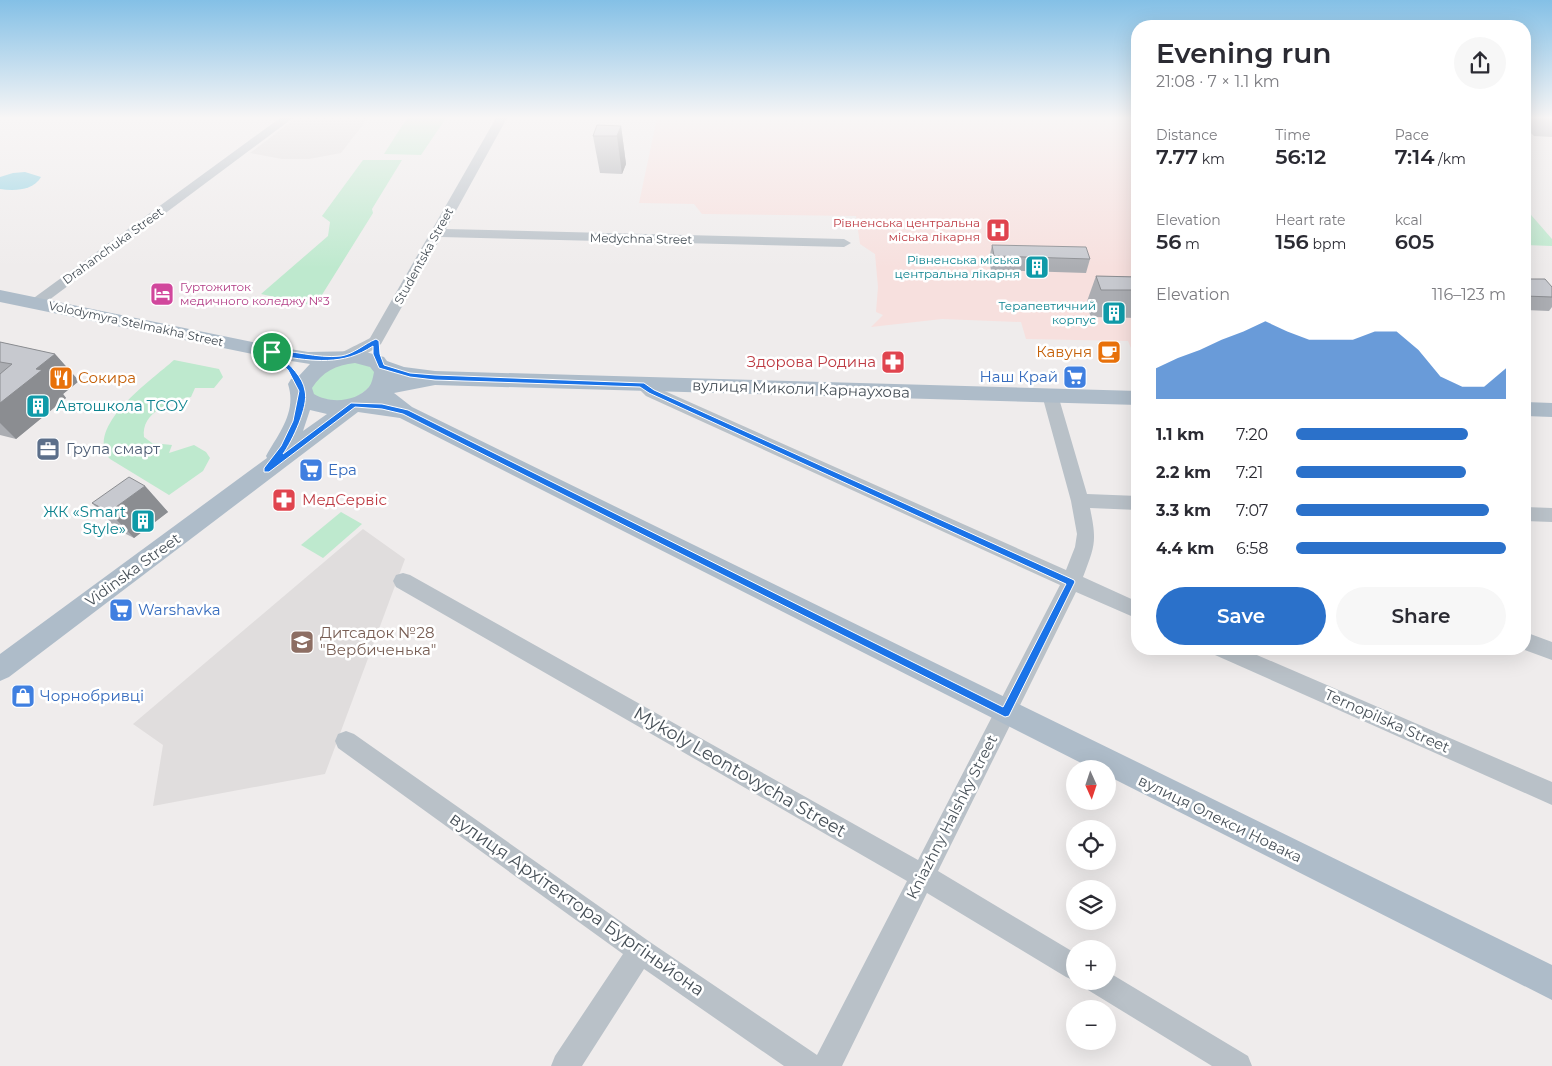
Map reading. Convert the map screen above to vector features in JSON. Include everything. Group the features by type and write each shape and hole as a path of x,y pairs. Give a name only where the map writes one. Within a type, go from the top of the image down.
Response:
{"main road":[{"name":"Volodymyra Stelmakha Street","path":"0,296 272,352 308,358 342,358"},
{"path":"272,352 291,369 304,398 310,404 319,407 330,408 354,404 364,400 378,388 384,376 382,366 370,358 342,358 324,365 310,375 304,383 302,391"},
{"name":"вулиця Миколи Карнаухова","path":"382,366 401,373 435,378 1131,398"},
{"name":"вулиця Миколи Карнаухова","path":"378,388 435,378"},
{"name":"вулиця Олекси Новака","path":"378,388 390,402 405,412 1552,983"},
{"name":"Vidinska Street","path":"266,470 284,447 297,421 302,391"},
{"name":"Vidinska Street","path":"0,669 354,404"},
{"name":"вулиця Олекси Новака","path":"354,404 405,412"},
{"path":"1531,410 1552,410"}],"street":[{"name":"Drahanchuka Street","path":"36,303 220,168"},
{"name":"Studentska Street","path":"376,341 474,168"},
{"name":"Medychna Street","path":"438,233 844,243"},
{"path":"342,358 362,350 376,341"},
{"path":"376,341 376,354 382,366"},
{"path":"642,384 652,392 1131,609"},
{"name":"Kniazhny Halshky Street","path":"827,1066 1071,582 1084,547 1086,534 1080,501 1050,395"},
{"path":"1080,501 1131,503"},
{"path":"1531,514 1552,515"},
{"name":"Mykoly Leontovycha Street","path":"403,581 922,876 1066,963"},
{"path":"1531,642 1552,651"},
{"name":"Ternopilska Street","path":"1236,655 1552,794"},
{"name":"вулиця Архітектора Бургіньйона","path":"346,741 641,951 808,1066"},
{"path":"565,1066 641,951"},
{"path":"1113,990 1238,1066"}],"shaded area":[{"name":"Рівненська центральна міська лікарня","path":"646,168 1131,168 1131,348 1128,341 1026,339 1021,322 942,319 871,327 883,315 876,312 878,287 875,254 860,244 856,216 702,214 694,204 639,203"},
{"name":"Дитсадок №28 \"Вербиченька\"","path":"363,529 405,559 325,774 153,806 163,745 133,724"}],"green space":[{"path":"357,168 397,168 372,209 373,213 315,306 261,294 328,236 330,222 322,216"},
{"path":"1531,215 1552,239 1552,246 1531,245"},
{"path":"174,360 219,369 223,377 214,388 195,388 191,397 175,401 159,409 147,421 144,428 144,437 152,443 172,445 169,453 194,445 206,452 210,458 203,471 169,495 110,459 104,446 106,433 113,419 124,405 137,391"},
{"path":"343,362 364,362 375,371 374,383 353,399 339,401 313,397 311,384 315,377"},
{"path":"341,512 362,524 323,558 301,545"}],"water":[{"path":"25,172 41,177 38,182 23,189 0,189 0,177"}],"building":[{"path":"992,245 1086,247 1090,259 994,256"},
{"path":"1096,276 1131,277 1131,290 1101,290"},
{"path":"1531,279 1545,279 1552,287 1552,297 1531,296"},
{"path":"0,342 55,354 36,369 42,370 0,403 0,374 12,364 0,362"},
{"path":"129,477 145,486 109,512 92,503"}],"place":[{"name":"Рівненська центральна міська лікарня","path":"998,230"},
{"name":"Рівненська міська центральна лікарня","path":"1037,267"},
{"name":"Гуртожиток медичного коледжу №3","path":"162,294"},
{"name":"Терапевтичний корпус","path":"1114,313"},
{"name":"Кавуня","path":"1109,352"},
{"name":"Здорова Родина","path":"893,362"},
{"name":"Наш Край","path":"1075,377"},
{"name":"Сокира","path":"61,378"},
{"name":"Автошкола ТСОУ","path":"38,406"},
{"name":"Група смарт","path":"48,449"},
{"name":"Ера","path":"311,470"},
{"name":"МедСервіс","path":"284,500"},
{"name":"ЖК «Smart Style»","path":"143,521"},
{"name":"Warshavka","path":"121,610"},
{"name":"Дитсадок №28 \"Вербиченька\"","path":"302,642"},
{"name":"Чорнобривці","path":"23,696"}],"route":[{"path":"376,341 376,354 382,366 410,375 435,378 642,384 652,392 1071,582 1005,712 405,412 354,404 266,470 284,447 297,421 302,391 291,369 272,352 308,358 342,358 362,350 376,341"}]}
